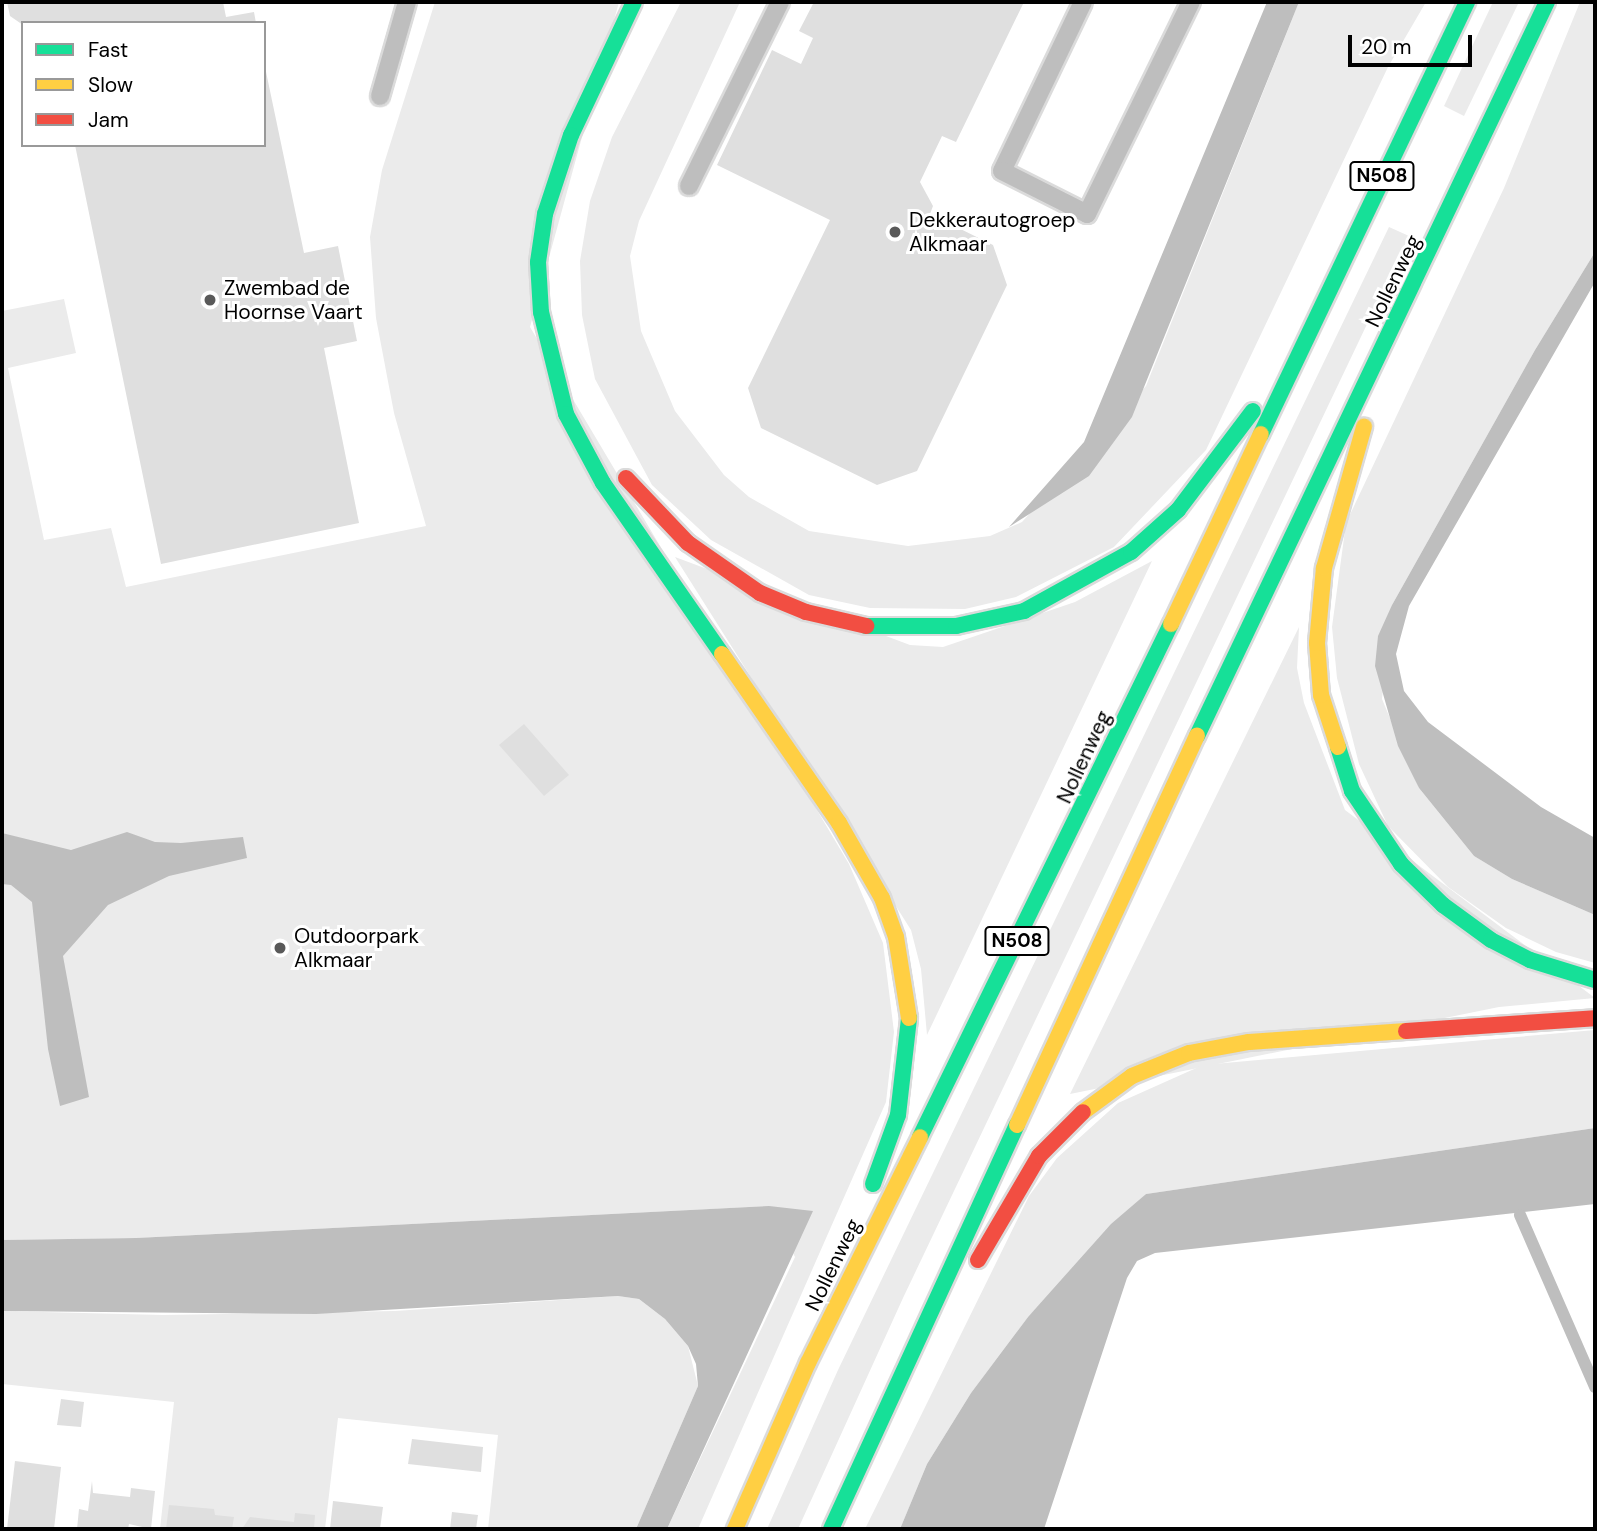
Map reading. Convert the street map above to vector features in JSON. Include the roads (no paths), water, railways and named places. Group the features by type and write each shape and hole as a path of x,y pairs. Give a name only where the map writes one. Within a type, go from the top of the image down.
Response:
{"highway":[{"path":"634,2 571,135 545,214 538,262 543,324 566,414 603,483 839,823 882,898 896,937 909,1020 898,1115 808,1363"},
{"name":"Nollenweg","path":"734,1529 808,1363 1090,794 1298,351 1467,2"},
{"name":"Nollenweg","path":"831,1529 1299,515 1400,315 1547,2"},
{"path":"1400,315 1324,568 1317,643 1321,695 1332,739 1367,819 1401,864 1443,905 1491,940 1530,960 1595,980"},
{"path":"620,468 662,521 725,572 760,593 806,612 861,626 956,626 1024,611 1070,590 1131,552 1178,510 1298,351"},
{"path":"873,1436 1039,1156 1065,1125 1132,1076 1189,1053 1249,1042 1595,1018"}],"lane":[{"path":"380,96 407,2"},
{"path":"689,186 780,2"},
{"path":"1083,2 1002,172 1087,214 1191,2"}],"waterway":[{"path":"1520,1215 1595,1387"}],"place":[{"name":"Dekkerautogroep Alkmaar","path":"895,232"},
{"name":"Zwembad de Hoornse Vaart","path":"210,300"},
{"name":"Outdoorpark Alkmaar","path":"280,948"}]}
